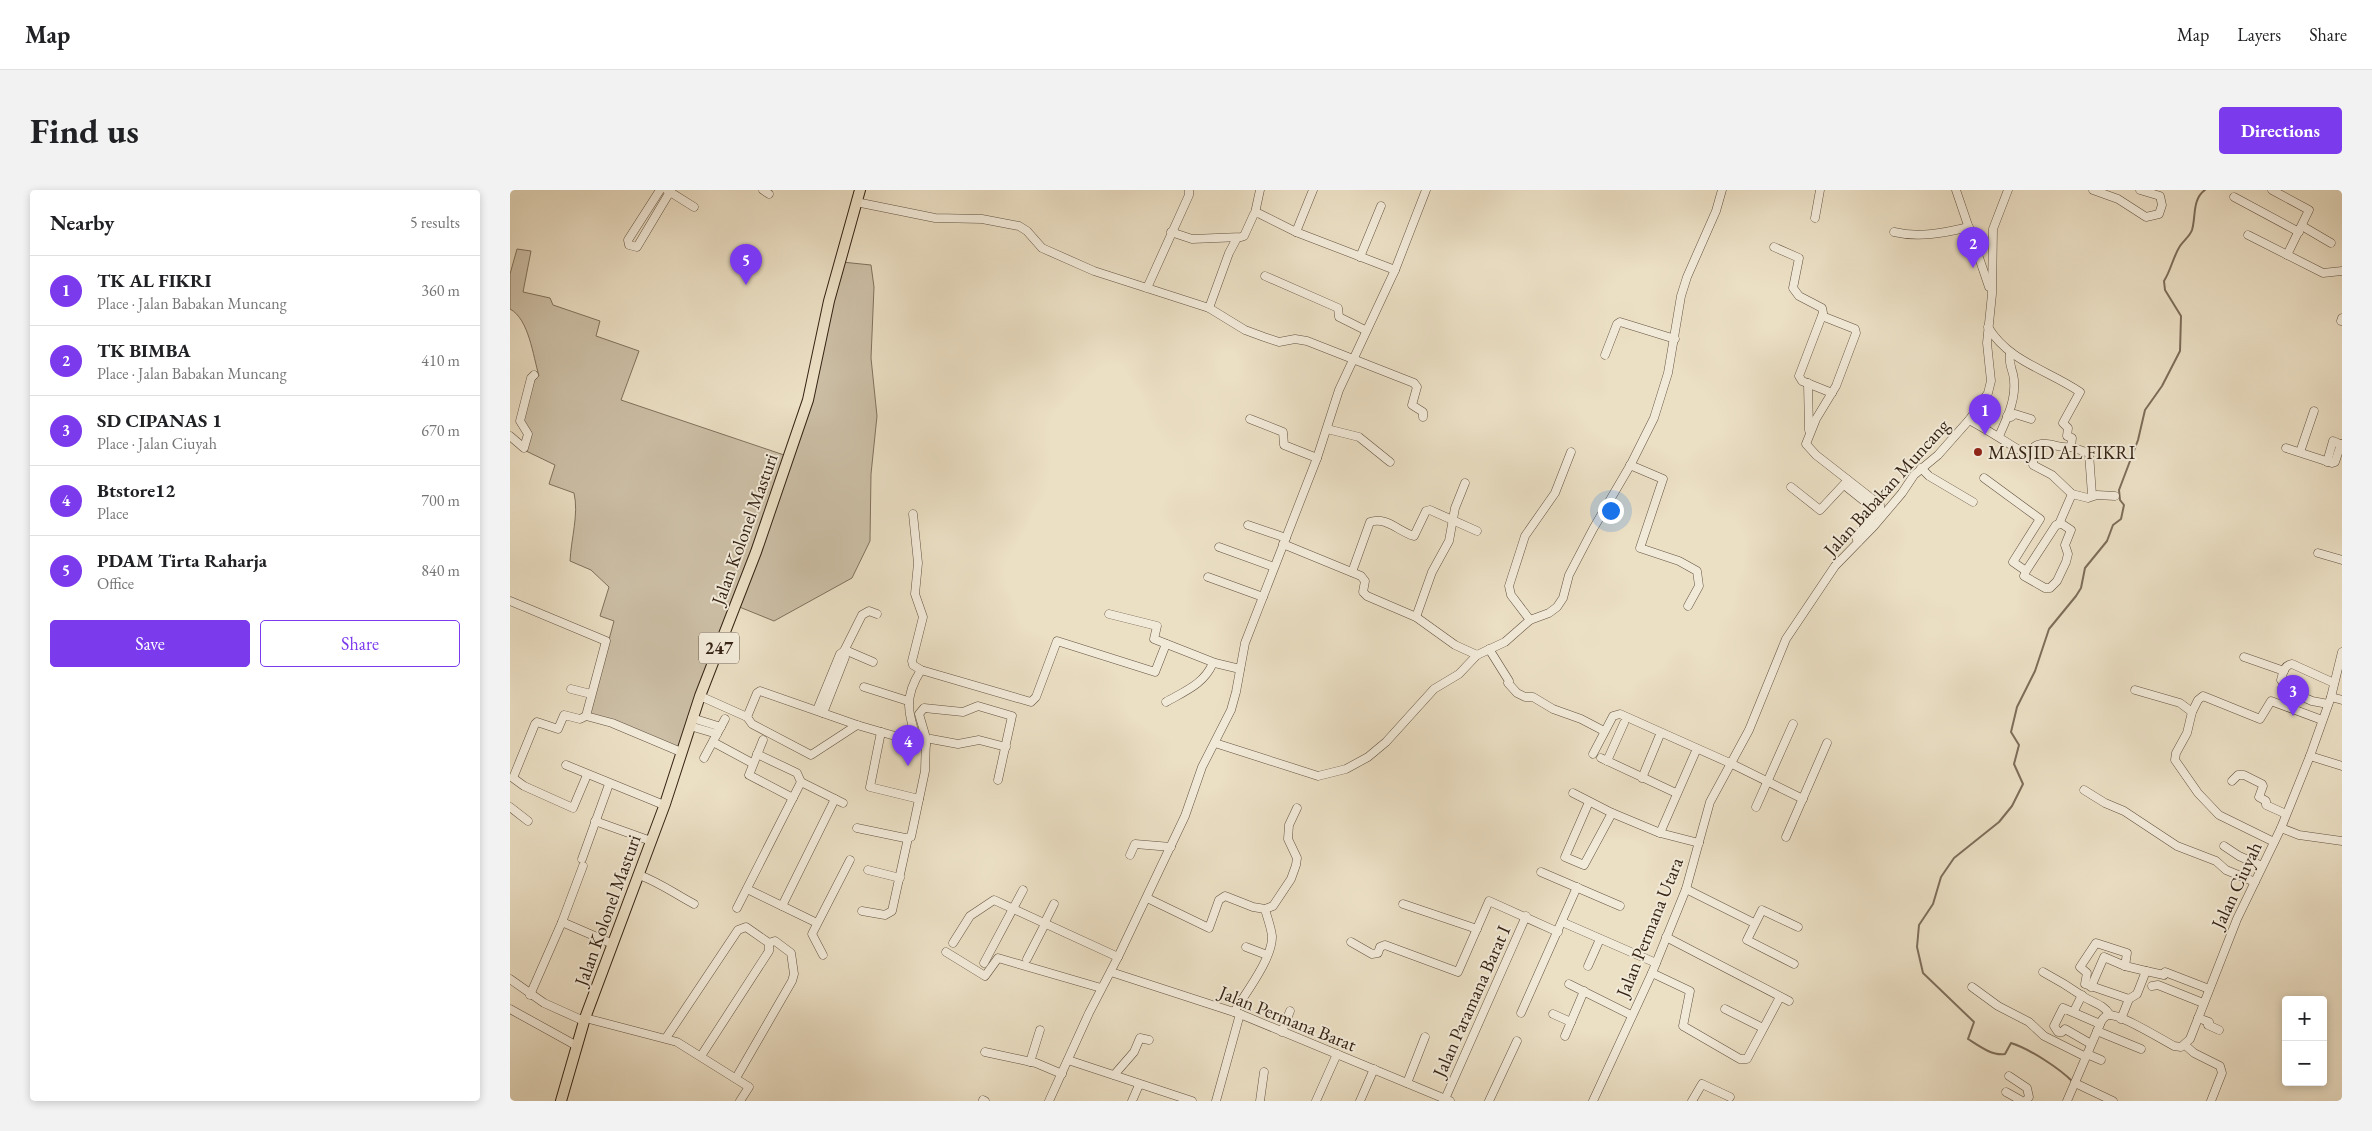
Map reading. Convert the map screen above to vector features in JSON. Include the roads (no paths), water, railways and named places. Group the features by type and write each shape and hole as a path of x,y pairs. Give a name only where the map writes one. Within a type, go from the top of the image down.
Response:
{"main road":[{"name":"Jalan Kolonel Masturi","path":"561,1101 585,1020 664,805 700,696 756,552 808,400 828,301 860,190"}],"street":[{"path":"660,190 628,240 629,245 637,247 669,191 694,207"},
{"path":"1147,288 1189,194 1189,190"},
{"path":"1171,232 1192,239 1237,238 1244,236 1256,213 1260,190"},
{"path":"1296,232 1313,190"},
{"path":"1049,1101 1101,988 1111,972 1171,847 1185,816 1202,767 1233,703 1242,651 1317,458 1339,390 1365,330 1395,270 1426,190"},
{"path":"1215,743 1314,775 1325,776 1335,773 1368,757 1396,732 1434,689 1459,674 1477,655 1511,638 1530,620 1549,613 1560,603 1570,575 1593,529 1630,465 1654,418 1676,339 1678,312 1687,277 1716,211 1722,190"},
{"path":"1815,218 1820,190"},
{"path":"1956,190 1992,294"},
{"name":"Jalan Babakan Muncang","path":"1732,764 1795,625 1836,566 1902,493 1921,468 1938,455 1969,420 1991,387 1987,343 1992,294 1993,229 2008,190"},
{"path":"2093,190 2118,199 2146,216 2159,214 2162,205 2160,196 2140,190"},
{"path":"2118,199 2121,190"},
{"path":"2272,190 2309,210 2287,255"},
{"path":"2234,197 2331,243"},
{"path":"856,202 935,218 982,219 1019,226 1024,228 1042,248 1094,271 1209,308 1245,330 1264,337 1279,342 1295,340 1308,342 1354,358 1416,384 1417,387 1412,404 1424,413 1423,417"},
{"path":"1360,257 1381,206"},
{"path":"1256,213 1296,232 1395,270"},
{"path":"1894,232 1911,236 1946,233 1969,227"},
{"path":"2248,235 2323,273 2342,271"},
{"path":"1209,308 1229,253 1237,238"},
{"path":"1774,247 1799,258 1793,288 1799,296 1822,308 1822,316 1799,374 1802,380 1808,384 1832,393"},
{"path":"1265,276 1338,308 1339,317 1365,330"},
{"path":"1809,432 1836,386 1856,331 1822,316"},
{"path":"1605,355 1617,324 1620,322 1676,339"},
{"path":"1988,327 1999,343 2010,353 2080,392 2063,423 2068,428 2067,436 2072,438 2071,447"},
{"path":"1998,436 2013,402 2014,382 2009,365 2010,353"},
{"path":"510,436 524,448 528,434 521,425 520,418 531,378 534,375"},
{"path":"1808,384 1809,432 1806,444 1808,448 1871,503 1880,504 1881,508 1856,536 1858,542"},
{"path":"2300,452 2314,411"},
{"path":"2007,416 2011,417 2015,414 2031,419"},
{"path":"1250,419 1283,432 1284,445 1317,458"},
{"path":"1969,420 1998,436 2006,444 2033,458"},
{"path":"1327,429 1359,437 1390,462"},
{"path":"2092,496 2089,453 2071,447 2063,448 2047,444 2038,444 2034,447 2033,465 2052,475 2072,494 2088,498 2092,496 2115,496"},
{"path":"2286,448 2327,462 2335,462 2341,445"},
{"path":"1530,620 1511,595 1509,586 1525,536 1555,493 1571,452"},
{"path":"1630,465 1663,479 1640,548 1679,561 1697,571 1699,586 1688,606"},
{"path":"1921,468 1929,476 1973,502"},
{"path":"1984,478 2040,519 2013,559 2013,563 2026,571"},
{"path":"1416,617 1432,572 1447,546 1453,519 1465,483"},
{"path":"1791,487 1820,510 1846,483"},
{"path":"2059,524 2071,530 2065,545 2068,554 2057,581 2050,588 2045,588 2024,576 2059,524 2072,494"},
{"path":"1352,572 1370,522 1384,522 1414,536 1428,510 1453,519 1476,531"},
{"path":"913,514 918,563 915,594 923,617 912,662 913,665 921,670 1031,702 1036,697 1057,640 1154,672 1166,644"},
{"path":"1248,525 1364,578 1363,592 1367,596 1416,617 1455,645 1477,655"},
{"path":"1219,547 1274,567"},
{"path":"2318,553 2342,560"},
{"path":"1208,577 1263,597"},
{"path":"510,601 606,641 586,716"},
{"path":"820,712 834,677 840,654 845,651 862,615 869,611 876,614"},
{"path":"1109,614 1157,626 1154,639 1213,663 1240,669"},
{"path":"1490,649 1510,681 1508,683 1517,693 1525,697 1533,697 1553,709 1606,727"},
{"path":"845,651 873,662"},
{"name":"Jalan Ciuyah","path":"2184,1045 2190,1039 2237,919 2281,828 2310,756 2329,700 2342,652"},
{"path":"2244,657 2284,671"},
{"path":"1166,702 1196,686 1210,670 1213,663"},
{"path":"2334,683 2292,664 2286,666 2281,680 2284,682 2282,688 2312,701 2342,700"},
{"path":"921,670 915,680 908,701 925,742"},
{"path":"864,687 908,701"},
{"path":"571,689 591,694"},
{"path":"2135,690 2180,703 2192,712"},
{"path":"747,717 757,693 760,691 881,732 925,742 958,744 979,740 1006,747"},
{"path":"700,696 747,717 752,724 811,755 857,725"},
{"path":"2274,842 2219,815 2198,793 2176,760 2176,753 2187,733 2192,712 2198,700 2203,696 2260,719 2271,701 2322,720"},
{"path":"862,911 885,915 892,911 908,838 912,835 925,771 925,742 919,714 921,710 931,707 962,712 978,706 1012,716 998,780"},
{"path":"1592,754 1613,716 1620,714 1803,798"},
{"path":"587,775 573,808 524,786 513,778 535,724 558,729 564,715 580,719 586,716 612,723 639,736 681,752"},
{"path":"704,758 725,719"},
{"path":"844,721 849,731"},
{"path":"691,722 719,731"},
{"path":"1624,723 1604,759 1676,793"},
{"path":"1756,807 1766,780 1793,724"},
{"path":"881,732 870,787 919,798"},
{"path":"1642,778 1660,737"},
{"path":"763,740 749,772 751,777 793,798"},
{"path":"713,742 752,763"},
{"path":"1786,837 1826,743"},
{"path":"1660,833 1695,753"},
{"path":"757,754 797,773 801,782 839,801 782,906"},
{"path":"2310,756 2342,766"},
{"name":"Jalan Permana Utara","path":"1593,1101 1656,963 1686,889 1710,802 1732,764"},
{"path":"566,765 664,805"},
{"path":"2232,782 2238,775 2244,775 2262,784 2264,786 2259,797 2266,801 2266,805 2286,814"},
{"path":"738,908 801,782"},
{"path":"530,995 562,922 608,787"},
{"path":"2084,790 2105,803 2124,811 2177,846 2216,861 2226,870 2255,882"},
{"path":"1573,793 1612,813 1698,846"},
{"path":"1589,802 1565,857 1584,865 1612,813"},
{"path":"510,807 528,822"},
{"path":"1147,898 1209,928 1219,900 1224,896 1252,907 1265,909 1273,906 1291,879 1296,865 1297,858 1288,839 1289,825 1297,808"},
{"path":"595,821 650,843"},
{"path":"857,828 908,838"},
{"path":"2281,828 2299,835 2342,841"},
{"path":"1130,855 1135,844 1171,847"},
{"path":"2224,846 2239,856 2262,866"},
{"path":"823,955 812,936 850,860"},
{"path":"868,870 900,878"},
{"path":"1541,872 1620,906"},
{"path":"639,875 668,887 672,893 694,904"},
{"path":"1521,1013 1577,887"},
{"path":"747,889 817,923"},
{"path":"1686,889 1754,923"},
{"path":"984,963 1023,890"},
{"path":"953,944 970,916 992,900 1118,956"},
{"path":"1351,942 1372,954 1378,952 1380,947 1385,945 1458,972 1489,901 1558,932"},
{"path":"1027,959 1054,904"},
{"path":"1403,904 1477,929"},
{"path":"1216,1101 1237,1013 1267,954 1272,935 1265,909"},
{"path":"1794,964 1747,940 1760,911 1765,909 1798,927"},
{"name":"Jalan Paramana Barat I","path":"1448,1100 1526,916"},
{"path":"562,922 613,944"},
{"path":"1562,922 1656,963"},
{"path":"666,1038 738,930 746,928 769,943"},
{"path":"1666,937 1789,1001"},
{"path":"1588,966 1600,939"},
{"path":"736,1078 792,981 794,974 791,953 780,943 775,941 769,943"},
{"path":"701,1056 769,951 769,943"},
{"path":"2125,966 2127,953 2094,944 2080,967 2087,974 2084,983 2129,999"},
{"path":"1246,947 1267,954"},
{"path":"946,952 985,976 998,958 1101,988"},
{"path":"2091,987 2104,957 2125,966 2164,975 2165,972 2209,989"},
{"path":"2121,1019 2129,999 2137,994 2146,971"},
{"name":"Jalan Permana Barat","path":"1111,972 1237,1013 1448,1100"},
{"path":"1652,972 1690,991 1683,1026 1740,1059 1747,1059 1780,997"},
{"path":"2043,972 2071,986 2082,995 2105,1008 2102,1022 2067,1101"},
{"path":"510,979 530,995 555,1009 585,1020 677,1042 749,1087 740,1101"},
{"path":"1569,984 1631,1015"},
{"path":"2152,986 2158,986 2204,1003"},
{"path":"1972,987 1998,1006 2029,1022 2044,1036 2102,1060"},
{"path":"1564,1036 1584,991"},
{"path":"2074,1011 2082,995"},
{"path":"510,1008 577,1046"},
{"path":"2092,1044 2065,1029 2060,1032 2054,1028 2063,1008 2102,1022 2141,1049"},
{"path":"1725,1009 1763,1028"},
{"path":"1282,1032 1290,1011"},
{"path":"1553,1014 1570,1022"},
{"path":"2198,1018 2209,1022 2208,1025 2219,1030"},
{"path":"2102,1022 2121,1019 2174,1046 2180,1047 2184,1045 2194,1053 2220,1066 2222,1073 2211,1101"},
{"path":"1030,1062 1040,1030"},
{"path":"1407,1083 1425,1037"},
{"path":"1114,1075 1134,1052 1140,1038 1148,1040"},
{"path":"1490,1101 1517,1041"},
{"path":"984,1052 1030,1062 1062,1074"},
{"path":"1316,1101 1337,1054"},
{"path":"1068,1060 1187,1100"},
{"path":"1360,1101 1374,1070"},
{"path":"1260,1101 1264,1072"},
{"path":"2009,1076 2027,1088 2029,1096 2026,1101"},
{"path":"2075,1083 2113,1101"},
{"path":"1692,1101 1702,1084 1730,1097"},
{"path":"1132,1101 1139,1085"},
{"path":"2006,1092 2022,1101"}],"waterway":[{"path":"2073,1082 2044,1059 2019,1046 2011,1043 2005,1054 2000,1054 1986,1050 1968,1039 1974,1022 1923,973 1917,947 1919,925 1933,904 1941,877 1954,858 1999,822 2012,806 2023,784 2014,764 2019,745 2011,732 2017,707 2035,671 2049,629 2076,596 2081,588 2085,568 2107,541 2113,525 2121,519 2124,505 2120,500 2119,490 2138,440 2145,410 2162,386 2180,351 2181,316 2165,290 2164,281 2178,250 2191,232 2196,203 2205,190"}],"place":[{"name":"TK BIMBA","path":"1973,268"},
{"name":"PDAM Tirta Raharja","path":"746,285"},
{"name":"TK AL FIKRI","path":"1985,435"},
{"name":"MASJID AL FIKRI","path":"1978,452"},
{"name":"SD CIPANAS 1","path":"2293,716"},
{"name":"Btstore12","path":"908,766"}]}
